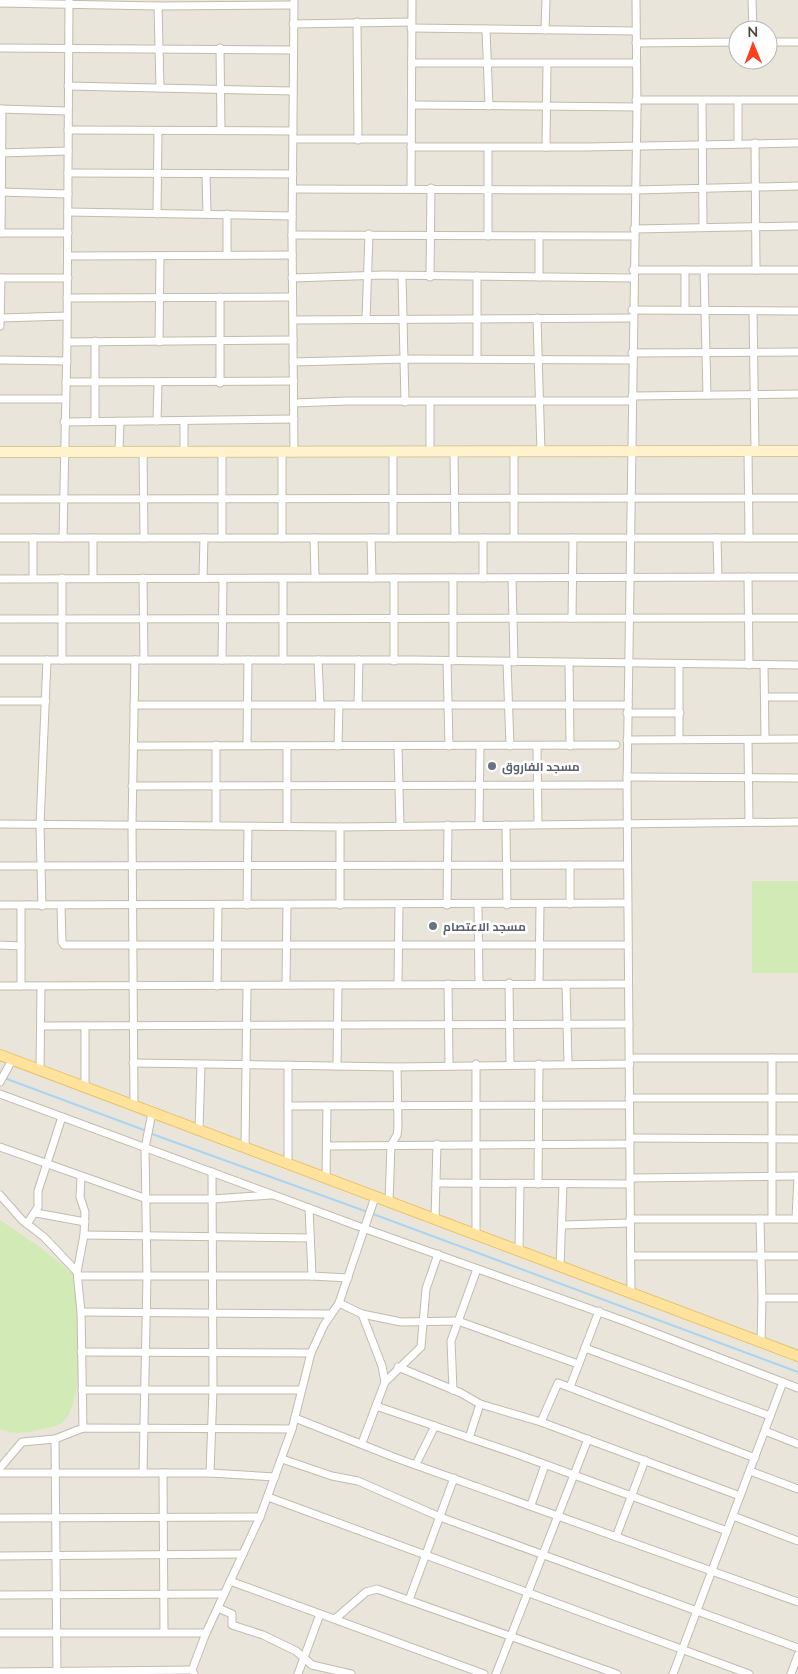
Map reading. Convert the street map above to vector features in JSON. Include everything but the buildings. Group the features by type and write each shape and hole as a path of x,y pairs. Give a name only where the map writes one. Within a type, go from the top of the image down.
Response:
{"main road":[{"path":"0,1055 798,1356"}],"street":[{"path":"411,188 412,0"},
{"path":"546,0 546,30"},
{"path":"631,1294 627,713 636,146 636,0"},
{"path":"752,0 752,20"},
{"path":"1,2 68,2 158,6 221,3 294,3 292,216 294,452"},
{"path":"63,538 63,452 68,316 68,2"},
{"path":"158,6 160,88"},
{"path":"357,22 358,140"},
{"path":"293,24 357,22 486,29 635,31"},
{"path":"486,29 489,106"},
{"path":"636,43 728,42"},
{"path":"778,42 798,42"},
{"path":"0,48 220,48 293,50"},
{"path":"220,48 221,130"},
{"path":"412,63 635,63"},
{"path":"546,147 547,64"},
{"path":"68,86 293,91"},
{"path":"412,105 546,107 702,101 798,100"},
{"path":"702,101 703,227"},
{"path":"738,101 738,143"},
{"path":"67,111 1,109 1,233 68,232"},
{"path":"68,130 221,130 358,140 411,139"},
{"path":"157,214 158,131"},
{"path":"412,147 488,148 798,142"},
{"path":"755,143 756,270"},
{"path":"488,148 488,236"},
{"path":"1,152 68,151"},
{"path":"68,172 206,175 293,174"},
{"path":"206,175 207,214"},
{"path":"293,189 635,190 798,186"},
{"path":"430,277 431,188"},
{"path":"1,192 68,194"},
{"path":"68,212 292,216"},
{"path":"227,214 227,255"},
{"path":"292,235 539,236 703,227 798,226"},
{"path":"366,319 368,234"},
{"path":"539,236 539,277"},
{"path":"68,256 292,255"},
{"path":"159,342 160,256"},
{"path":"633,270 798,270"},
{"path":"685,270 685,310"},
{"path":"704,270 706,395"},
{"path":"402,276 405,318 405,402"},
{"path":"292,278 477,276 633,278"},
{"path":"477,276 477,359"},
{"path":"0,326 0,278 68,278"},
{"path":"220,297 220,383"},
{"path":"67,298 292,297"},
{"path":"293,320 537,318 685,310 798,311"},
{"path":"749,538 754,395 753,311"},
{"path":"0,318 68,316"},
{"path":"537,318 541,452"},
{"path":"67,342 159,342 220,339 293,340"},
{"path":"95,341 96,421"},
{"path":"293,362 405,359 539,360 705,353 798,352"},
{"path":"0,360 67,361"},
{"path":"66,382 220,383 294,381"},
{"path":"157,421 158,383"},
{"path":"294,403 540,403 706,395 798,394"},
{"path":"0,399 65,399"},
{"path":"430,402 430,452"},
{"path":"64,422 184,422 294,419"},
{"path":"119,451 120,421"},
{"path":"184,422 184,451"},
{"path":"454,451 455,538"},
{"path":"0,452 798,451"},
{"path":"143,452 144,538"},
{"path":"222,452 222,538"},
{"path":"282,452 282,538"},
{"path":"393,452 393,538"},
{"path":"514,452 514,538"},
{"path":"0,499 798,498"},
{"path":"0,538 798,538"},
{"path":"33,538 33,578"},
{"path":"93,538 93,578"},
{"path":"203,578 204,538"},
{"path":"314,538 315,578"},
{"path":"371,538 372,578"},
{"path":"483,538 483,578"},
{"path":"572,618 573,538"},
{"path":"717,538 718,578"},
{"path":"748,577 749,665"},
{"path":"0,579 798,577"},
{"path":"62,578 62,660"},
{"path":"143,578 144,660"},
{"path":"222,660 223,578"},
{"path":"394,578 394,660"},
{"path":"449,746 447,705 453,578"},
{"path":"510,746 508,705 514,618 512,578"},
{"path":"283,579 283,660"},
{"path":"0,619 798,618"},
{"path":"0,660 394,660 798,666"},
{"path":"42,906 40,825 47,660"},
{"path":"134,1106 132,786 135,660"},
{"path":"248,660 248,745"},
{"path":"318,660 320,705"},
{"path":"358,705 359,660"},
{"path":"569,663 570,746"},
{"path":"679,665 679,739"},
{"path":"764,665 765,739"},
{"path":"764,697 798,697"},
{"path":"0,701 46,701"},
{"path":"134,705 248,707 320,705 628,705"},
{"path":"338,746 339,705"},
{"path":"627,713 680,713"},
{"path":"627,740 798,739"},
{"path":"748,740 749,822"},
{"path":"216,745 216,826"},
{"path":"133,746 398,747 616,745"},
{"path":"287,746 287,826"},
{"path":"479,825 480,746"},
{"path":"537,746 538,824"},
{"path":"398,747 400,825"},
{"path":"132,786 537,785 627,781 798,778"},
{"path":"0,824 340,827 798,822"},
{"path":"447,905 448,825"},
{"path":"506,825 507,905"},
{"path":"247,905 248,827"},
{"path":"340,827 340,905"},
{"path":"570,865 570,904"},
{"path":"0,866 340,867 627,865"},
{"path":"539,984 540,904"},
{"path":"0,905 627,904"},
{"path":"217,986 218,905"},
{"path":"286,985 287,905"},
{"path":"398,984 399,905"},
{"path":"478,905 479,984"},
{"path":"21,906 21,986"},
{"path":"61,906 62,944 628,945"},
{"path":"0,945 21,946"},
{"path":"448,984 449,1064"},
{"path":"509,984 510,1064"},
{"path":"566,984 568,1064"},
{"path":"0,986 628,984"},
{"path":"337,1066 338,985"},
{"path":"245,1148 247,986"},
{"path":"40,1070 42,987"},
{"path":"42,1026 629,1024"},
{"path":"85,1026 85,1087"},
{"path":"772,1058 772,1218"},
{"path":"134,1063 397,1067 449,1064 568,1064 798,1058"},
{"path":"0,1082 12,1060"},
{"path":"476,1064 478,1184 476,1235"},
{"path":"538,1184 539,1064"},
{"path":"199,1130 200,1065"},
{"path":"288,1065 288,1164"},
{"path":"389,1202 391,1146 398,1135 397,1067"},
{"path":"0,1094 599,1312 798,1388"},
{"path":"288,1106 477,1106 798,1098"},
{"path":"326,1178 327,1106"},
{"path":"143,1473 147,1276 145,1148 152,1113"},
{"path":"27,1224 36,1213 39,1204 38,1191 62,1117"},
{"path":"326,1146 798,1139"},
{"path":"435,1219 437,1144"},
{"path":"0,1147 147,1199 212,1199 275,1195"},
{"path":"210,1473 213,1390 212,1172"},
{"path":"436,1183 563,1184 797,1176 797,1219 630,1221 563,1225"},
{"path":"81,1177 80,1197 84,1206 85,1222 78,1274 81,1312 83,1428"},
{"path":"519,1251 520,1184"},
{"path":"560,1267 563,1184"},
{"path":"0,1196 27,1224 44,1237 78,1274 348,1278"},
{"path":"0,1672 193,1672 206,1633 268,1497 292,1429 311,1353 331,1314 339,1303 374,1197"},
{"path":"309,1208 312,1276"},
{"path":"36,1213 85,1222"},
{"path":"760,1219 761,1342"},
{"path":"84,1235 310,1238"},
{"path":"362,1443 385,1382 398,1367 421,1347 426,1289 438,1254"},
{"path":"631,1256 798,1256"},
{"path":"453,1390 451,1345 477,1268"},
{"path":"762,1298 798,1298"},
{"path":"339,1303 362,1314 401,1322 458,1321 578,1364"},
{"path":"81,1312 331,1314"},
{"path":"570,1387 599,1312"},
{"path":"362,1314 382,1366 385,1382"},
{"path":"585,1348 770,1416"},
{"path":"81,1352 311,1353"},
{"path":"398,1367 453,1390 480,1404 542,1422 740,1496"},
{"path":"673,1674 783,1382"},
{"path":"542,1422 556,1383 754,1458"},
{"path":"82,1390 301,1390"},
{"path":"469,1438 480,1404"},
{"path":"376,1406 727,1531"},
{"path":"295,1418 396,1458 798,1602"},
{"path":"416,1464 434,1426"},
{"path":"0,1468 22,1442 55,1439 83,1428 212,1427 292,1429"},
{"path":"765,1431 798,1444"},
{"path":"55,1439 57,1673"},
{"path":"496,1674 588,1439"},
{"path":"282,1459 332,1476 358,1482 440,1518 798,1648"},
{"path":"616,1537 645,1460"},
{"path":"531,1505 545,1465"},
{"path":"750,1471 798,1489"},
{"path":"163,1473 164,1632"},
{"path":"0,1474 210,1473 275,1477"},
{"path":"409,1600 454,1478"},
{"path":"268,1497 749,1674"},
{"path":"733,1516 798,1540"},
{"path":"0,1518 260,1517"},
{"path":"0,1556 243,1554"},
{"path":"230,1581 484,1674"},
{"path":"335,1619 370,1589 377,1589 511,1636 604,1672 617,1674"},
{"path":"0,1595 224,1594"},
{"path":"218,1608 232,1614 232,1625 263,1635 304,1658 312,1665 351,1674"},
{"path":"298,1674 320,1614"},
{"path":"0,1634 206,1633"},
{"path":"791,1674 796,1666 798,1655"}],"shaded area":[{"path":"0,0 798,0 798,1674 0,1674"}],"green space":[{"path":"752,881 798,881 798,973 752,973"},
{"path":"0,1220 41,1248 74,1275 79,1354 75,1397 69,1414 60,1424 26,1432 15,1433 0,1429"}],"waterway":[{"path":"7,1079 144,1130"},
{"path":"152,1134 365,1211"},
{"path":"373,1214 798,1372"}],"place":[{"name":"مسجد الفاروق","path":"492,766"},
{"name":"مسجد الاعتصام","path":"433,926"}]}
